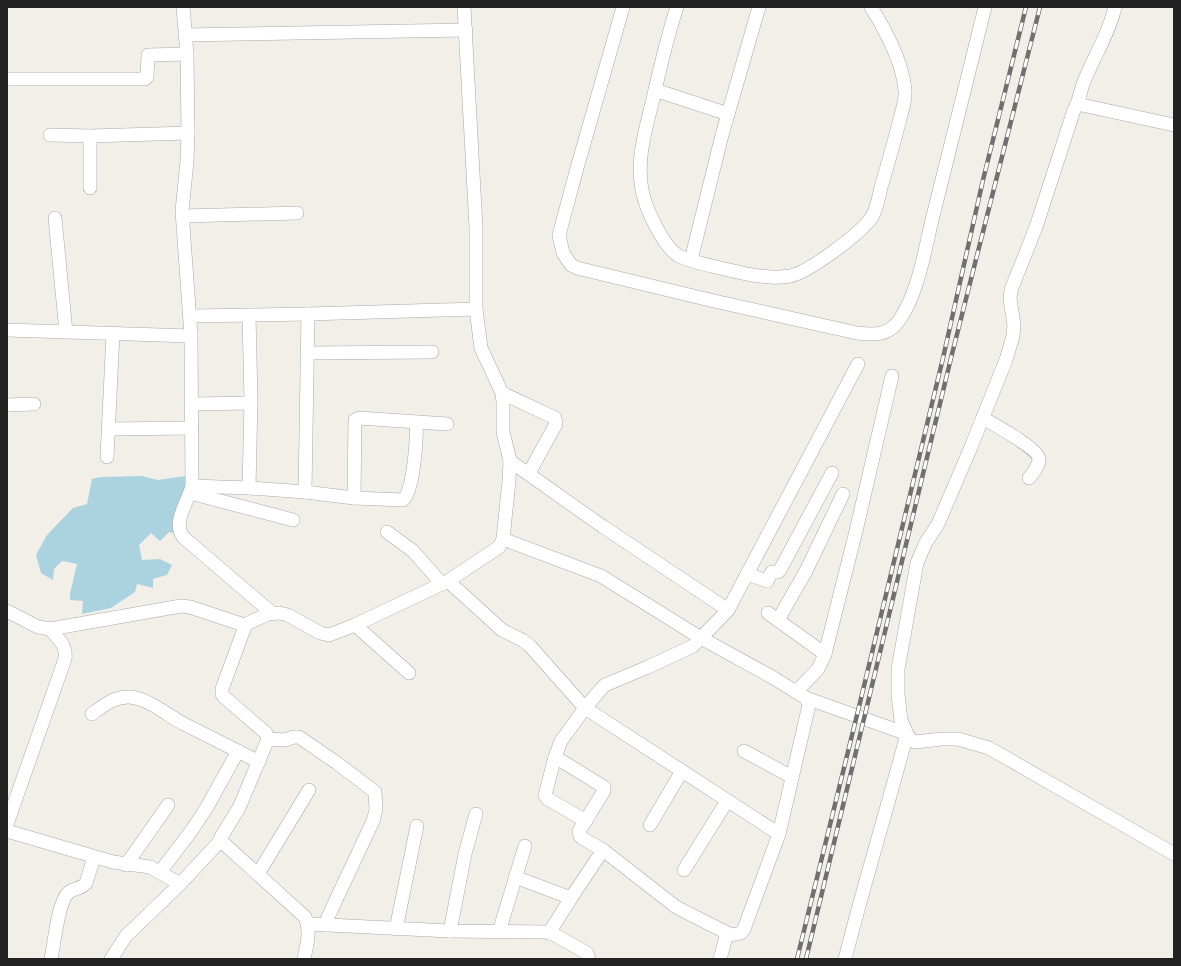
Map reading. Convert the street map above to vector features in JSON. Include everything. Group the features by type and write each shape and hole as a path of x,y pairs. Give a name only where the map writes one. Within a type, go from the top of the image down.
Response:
{"street":[{"path":"183,7 187,54 188,133 187,161 183,195 183,216 191,336 192,428 191,489 178,527 183,537 272,613"},
{"path":"7,611 38,627 50,629 182,606 190,607 244,626 272,613 288,615 324,635 329,635 355,625 445,582 499,547 503,539 510,461 503,432 502,393 481,348 476,309 476,228 464,7"},
{"path":"623,7 560,228 560,245 563,253 571,265 577,268 714,301 857,333 875,335 893,327 900,320 922,266 930,226 985,7"},
{"path":"677,7 668,34 643,141 640,169 642,189 647,208 666,243 680,256 704,264 761,276 791,276 818,263 866,225 872,217 893,148 905,94 904,82 900,67 882,24 871,7"},
{"path":"691,260 728,114 759,7"},
{"path":"1115,7 1112,19 1082,85 1036,227 1011,290 1010,299 1014,325 1013,336 1006,360 938,524 925,544 917,563 898,669 898,695 901,720 906,734 911,740 915,742 958,739 989,748 1174,854"},
{"path":"186,36 466,30"},
{"path":"7,79 145,79 147,77 148,55 187,54"},
{"path":"655,90 728,114"},
{"path":"1077,104 1174,125"},
{"path":"50,135 90,136 188,133"},
{"path":"90,136 90,188"},
{"path":"183,216 297,213"},
{"path":"55,218 66,332"},
{"path":"190,316 476,309"},
{"path":"305,492 308,314"},
{"path":"249,315 251,403 249,488"},
{"path":"7,330 191,336"},
{"path":"107,457 113,333"},
{"path":"307,353 432,352"},
{"path":"586,821 545,795 555,757 561,741 585,708 605,685 693,646 728,610 858,364"},
{"path":"801,695 818,669 825,654 863,502 892,376"},
{"path":"502,393 555,418 556,420 556,424 529,474"},
{"path":"192,404 251,403"},
{"path":"7,405 34,404"},
{"path":"354,498 355,420 359,418 447,424"},
{"path":"983,418 1028,445 1038,454 1040,458 1039,462 1029,478"},
{"path":"191,489 249,488 400,501 405,498 410,488 416,422"},
{"path":"109,429 192,428"},
{"path":"510,461 602,526 728,610"},
{"path":"747,574 767,581 772,572 778,572 780,570 832,473"},
{"path":"191,489 293,520"},
{"path":"825,654 773,616 806,571 843,494"},
{"path":"387,532 413,551 445,582 502,630 522,640 530,646 585,708 779,834"},
{"path":"503,539 601,576 701,638 772,677 801,695 906,734"},
{"path":"355,625 409,673"},
{"path":"111,959 126,936 180,884 221,840 239,808 259,762 268,739 266,734 222,694 222,689 244,626"},
{"path":"7,824 65,659 66,652 64,646 50,629"},
{"path":"555,757 604,786 604,791 579,831 580,836 603,850 676,907 731,935 741,933 744,929 779,834 809,711 809,705 801,695"},
{"path":"92,714 107,702 121,697 132,697 148,702 182,722 259,762"},
{"path":"845,959 860,899 890,799 906,734"},
{"path":"268,739 284,740 299,737 337,763 375,792 376,810 373,821 325,925"},
{"path":"160,872 192,830 207,807 238,751"},
{"path":"744,751 792,777"},
{"path":"650,824 682,771"},
{"path":"258,874 309,790"},
{"path":"684,870 727,801"},
{"path":"126,864 168,805"},
{"path":"450,931 465,854 476,814"},
{"path":"396,929 417,826"},
{"path":"7,831 94,857 126,864 150,867 180,884"},
{"path":"221,840 305,917 308,924 309,934 304,959"},
{"path":"499,932 525,846"},
{"path":"549,933 603,850"},
{"path":"51,959 61,904 68,893 74,889 84,886 94,857"},
{"path":"515,877 571,898"},
{"path":"308,924 396,929 549,933 587,953 589,959"},
{"path":"720,959 726,933"}],"water":[{"path":"142,476 158,480 185,476 194,479 183,523 191,537 169,532 160,541 151,533 139,545 142,560 160,559 172,565 167,575 153,579 153,588 137,584 135,592 111,608 82,614 83,601 70,600 77,564 62,561 54,569 53,580 41,573 36,555 47,535 73,508 87,504 92,479 100,477"}],"railway":[{"path":"797,959 943,358 983,180 1026,7"},
{"path":"806,959 951,358 1040,7"}]}
